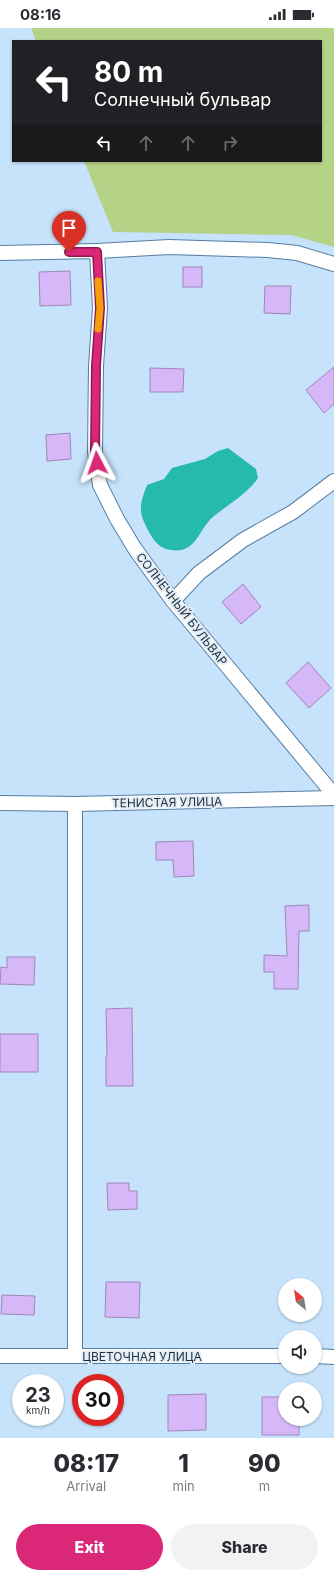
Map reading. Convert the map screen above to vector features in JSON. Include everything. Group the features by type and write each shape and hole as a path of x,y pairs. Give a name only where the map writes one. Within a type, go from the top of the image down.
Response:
{"street":[{"path":"0,253 97,252 169,247 268,250 297,252 334,264"},
{"name":"СОЛНЕЧНЫЙ БУЛЬВАР","path":"97,252 100,308 96,366 95,452 100,485 117,519 135,549 173,601 334,795"},
{"path":"173,601 199,572 242,540 294,512 334,480"},
{"name":"ТЕНИСТАЯ УЛИЦА","path":"0,803 75,804 334,798"},
{"path":"75,804 76,1355"},
{"name":"ЦВЕТОЧНАЯ УЛИЦА","path":"0,1356 278,1356"},
{"path":"322,1356 334,1356"}],"shaded area":[{"path":"31,28 334,28 334,247 291,235 113,232 84,162 322,162 322,40 36,40"},
{"path":"228,448 256,469 258,478 243,494 209,521 192,544 180,550 164,548 155,541 145,525 141,514 142,498 147,485 164,479 172,468 205,459 218,451"}],"building":[{"path":"183,267 202,267 202,287 183,287"},
{"path":"70,271 71,305 40,306 39,272"},
{"path":"265,286 291,286 290,314 264,313"},
{"path":"334,367 334,404 324,413 306,390"},
{"path":"150,368 184,369 183,392 150,392"},
{"path":"70,433 71,459 47,461 46,435"},
{"path":"243,584 261,607 241,624 222,602"},
{"path":"308,662 331,688 309,708 286,683"},
{"path":"193,841 194,876 174,877 173,860 156,860 156,842"},
{"path":"309,905 309,931 299,931 298,989 274,989 274,972 264,972 264,955 287,956 285,906"},
{"path":"7,957 35,957 34,985 0,984 1,967 7,968"},
{"path":"132,1008 133,1086 106,1086 106,1009"},
{"path":"0,1034 38,1034 38,1072 0,1072"},
{"path":"107,1183 129,1183 129,1191 137,1191 137,1209 108,1210"},
{"path":"106,1282 140,1282 139,1318 105,1317"},
{"path":"2,1295 35,1296 34,1315 1,1314"},
{"path":"206,1394 206,1430 168,1431 168,1395"},
{"path":"262,1397 278,1397 278,1426 299,1426 299,1435 262,1435"}],"slow traffic":[{"path":"98,281 100,308 98,329"}],"route":[{"path":"69,252 97,252 100,308 96,366 95,452 97,463"}]}
